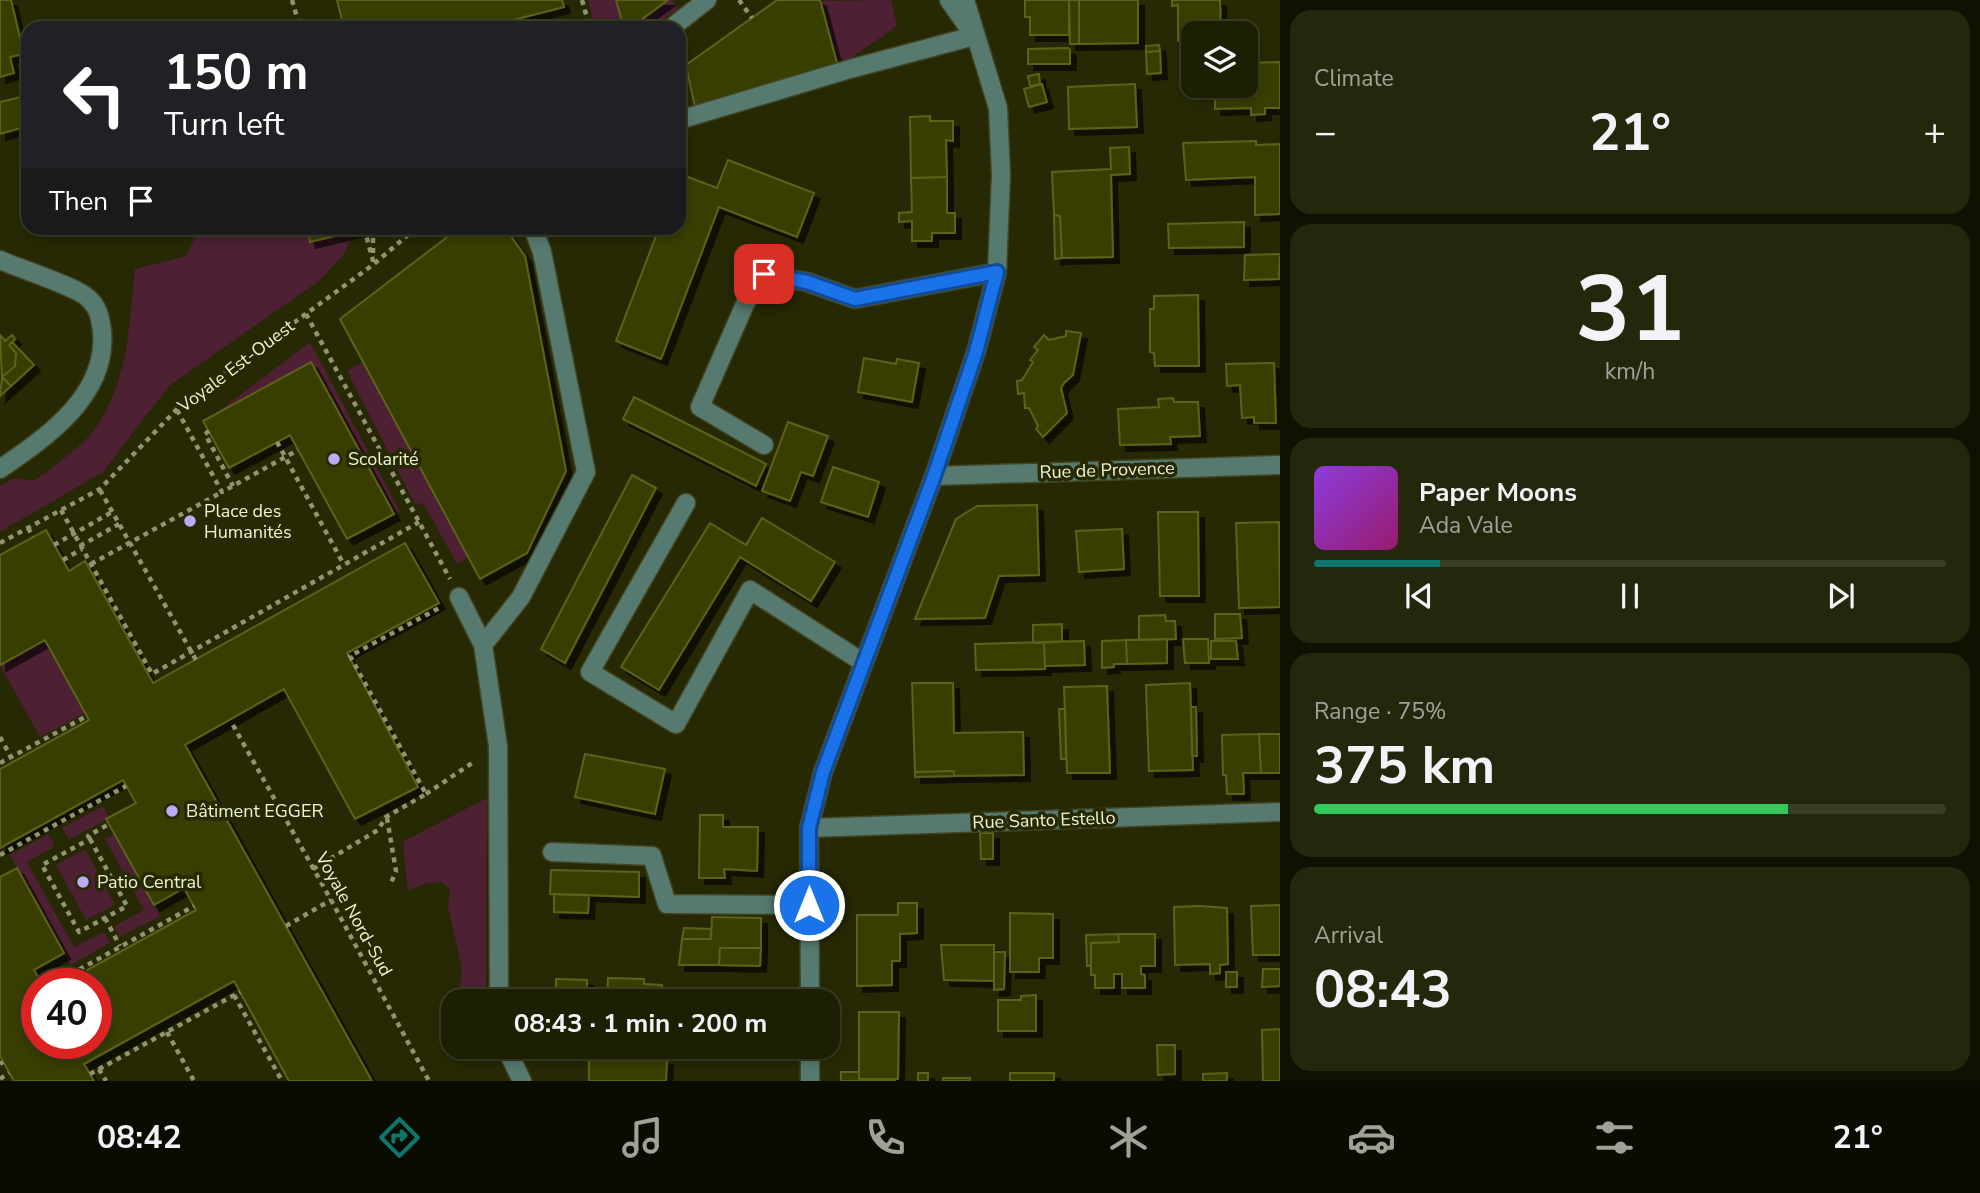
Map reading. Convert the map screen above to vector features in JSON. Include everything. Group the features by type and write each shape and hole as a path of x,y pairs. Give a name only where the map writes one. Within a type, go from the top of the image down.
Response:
{"street":[{"path":"680,21 708,0"},
{"path":"949,0 974,36"},
{"path":"810,989 809,828 823,772 934,476 976,352 997,272 1001,175 998,108 965,0"},
{"path":"686,118 974,36"},
{"path":"483,645 521,597 586,472 542,252 536,235"},
{"path":"0,260 86,296 100,312 103,349 96,377 80,402 39,443 0,469"},
{"path":"764,445 700,407 745,304 764,274 807,282 855,299 997,272"},
{"name":"Rue de Provence","path":"934,476 1280,465"},
{"path":"686,503 590,672 676,724 750,590 864,663"},
{"path":"459,597 483,645 498,746 499,989"},
{"name":"Rue Santo Estello","path":"809,828 1280,811"},
{"path":"552,852 652,856 667,904 809,905"},
{"path":"511,1059 522,1081"},
{"path":"810,1059 810,1081"}],"path":[{"path":"292,0 298,21"},
{"path":"582,0 588,21"},
{"path":"739,0 752,18"},
{"path":"366,235 374,264"},
{"path":"373,235 374,264"},
{"name":"Voyale Est-Ouest","path":"0,543 100,489 177,410 374,264 408,235"},
{"path":"306,314 459,597 350,656 426,794"},
{"path":"177,410 222,492"},
{"path":"209,431 205,434 233,486"},
{"path":"277,442 344,565"},
{"path":"91,564 299,450"},
{"path":"100,489 196,660"},
{"path":"61,510 152,674 419,522"},
{"path":"54,545 112,512"},
{"path":"63,560 119,524"},
{"path":"28,528 33,537"},
{"path":"0,763 87,716"},
{"name":"Voyale Nord-Sud","path":"233,724 429,1081"},
{"path":"0,737 11,757"},
{"path":"313,869 378,830 386,817 498,746"},
{"path":"0,855 126,786"},
{"path":"386,817 396,871 391,883"},
{"path":"90,839 43,865 79,932 127,906 90,839 88,836 109,824"},
{"path":"286,926 331,900"},
{"path":"81,968 194,906"},
{"path":"105,918 120,946"},
{"path":"90,1074 240,992"},
{"path":"234,995 282,1081"},
{"path":"167,1032 194,1081"},
{"path":"99,1069 106,1081"},
{"path":"0,1079 9,1073"}],"shaded area":[{"path":"588,0 616,0 622,21 593,21"},
{"path":"668,0 672,0 678,9 660,21 640,21"},
{"path":"891,0 897,26 838,67 820,1"},
{"path":"196,235 309,235 310,241 337,235 353,235 343,255 319,281 169,386 103,472 0,532 0,486 14,478 34,481 83,442 95,429 106,410 121,372 129,331 135,269 186,256"},
{"path":"310,342 400,511 394,514 311,362 214,415"},
{"path":"363,362 468,557 457,564 425,506 415,504 347,371"},
{"path":"45,640 85,713 40,737 0,665"},
{"path":"487,798 486,989 459,989 462,969 448,906 450,890 442,882 426,883 408,891 404,841"},
{"path":"103,806 109,818 69,840 62,828"},
{"path":"48,834 55,846 27,862 74,947 104,932 110,943 71,965 10,855"},
{"path":"114,834 160,916 120,937 114,926 144,910 105,839"},
{"path":"85,849 115,905 86,920 56,865"}],"building":[{"path":"0,0 11,0 21,42 21,55 10,57 14,73 0,77"},
{"path":"337,0 562,0 564,7 509,21 342,21"},
{"path":"616,0 668,0 640,21 622,21"},
{"path":"777,0 820,0 838,67 695,107 686,65"},
{"path":"1025,0 1069,0 1069,35 1030,35 1030,17 1025,17"},
{"path":"1069,0 1079,0 1079,44 1070,44"},
{"path":"1079,0 1138,0 1138,43 1079,44"},
{"path":"1172,0 1220,0 1221,21 1181,21 1181,41 1178,41 1178,5 1172,6"},
{"path":"1159,45 1160,51 1146,52 1146,46"},
{"path":"1068,48 1070,64 1028,64 1028,49"},
{"path":"1160,51 1161,73 1147,74 1146,52"},
{"path":"1280,62 1280,108 1265,108 1265,114 1251,115 1251,108 1215,109 1215,98 1258,98 1258,63"},
{"path":"1039,74 1040,84 1030,86 1028,76"},
{"path":"1042,84 1047,102 1029,107 1024,89"},
{"path":"1135,84 1137,127 1069,129 1068,87"},
{"path":"21,97 21,128 0,134 0,102"},
{"path":"930,116 930,121 953,121 953,141 946,140 947,177 911,178 910,117"},
{"path":"1256,141 1256,145 1280,144 1280,214 1255,215 1255,177 1186,180 1183,143"},
{"path":"1129,147 1130,174 1111,175 1113,257 1062,258 1060,216 1054,215 1052,172 1111,169 1110,148"},
{"path":"728,160 814,193 797,237 719,207 661,359 616,341 656,235 686,235 686,176 717,188"},
{"path":"947,177 947,213 955,213 955,233 932,233 932,241 912,241 912,221 899,222 899,213 912,212 911,178"},
{"path":"1054,215 1060,216 1062,258 1055,259"},
{"path":"1244,222 1244,247 1169,248 1168,224"},
{"path":"308,235 339,235 310,242"},
{"path":"450,235 510,235 525,256 566,471 527,553 480,579 340,319"},
{"path":"1280,254 1279,279 1244,280 1245,255"},
{"path":"1198,295 1199,366 1155,366 1154,353 1150,352 1150,309 1154,309 1154,296"},
{"path":"1066,331 1081,333 1073,375 1061,388 1067,413 1043,437 1036,429 1038,426 1029,408 1025,408 1024,393 1018,394 1017,381 1022,380 1033,362 1030,360 1038,350 1034,347 1044,335 1049,340 1066,336"},
{"path":"0,335 5,341 12,335 15,339 9,345 16,353 15,366 2,377 11,386 0,396 2,378"},
{"path":"12,342 34,365 11,386 2,377 15,366 16,353 9,345"},
{"path":"864,358 896,364 897,359 919,363 912,402 858,392"},
{"name":"Scolarité","path":"311,362 394,514 347,539 290,435 229,468 203,421"},
{"path":"1274,363 1276,423 1254,423 1254,417 1242,418 1240,385 1227,386 1226,364"},
{"path":"634,397 766,464 756,486 623,419"},
{"path":"1173,398 1174,402 1198,402 1200,436 1170,437 1171,444 1120,445 1118,409 1159,407 1158,399"},
{"path":"788,422 828,436 813,476 801,472 790,501 762,491"},
{"path":"833,467 879,482 868,517 821,502"},
{"path":"632,475 656,488 565,663 541,649"},
{"path":"1037,505 1039,575 999,576 985,618 915,619 956,519 977,506"},
{"path":"1158,512 1198,512 1199,596 1160,596"},
{"path":"762,518 835,562 811,601 740,557 659,690 621,667 710,523 746,545"},
{"path":"1279,522 1280,607 1239,608 1236,523"},
{"path":"1122,529 1124,569 1079,572 1076,531"},
{"name":"Bâtiment EGGER","path":"46,530 69,571 85,561 153,683 405,543 439,603 347,653 418,787 355,819 284,689 185,745 372,1081 289,1081 234,981 112,1049 112,968 91,968 196,910 184,888 154,905 106,819 136,803 123,780 0,848 0,769 89,720 45,640 0,665 0,555"},
{"path":"1215,614 1240,614 1242,638 1215,639"},
{"path":"1165,615 1166,621 1175,621 1176,639 1139,640 1139,616"},
{"path":"1062,624 1062,642 1033,643 1033,625"},
{"path":"1167,639 1167,663 1127,664 1126,640"},
{"path":"1183,639 1208,639 1209,663 1185,663"},
{"path":"1126,640 1127,664 1102,668 1102,641"},
{"path":"1084,641 1085,665 1045,666 1044,642"},
{"path":"1211,641 1236,641 1238,659 1211,659"},
{"path":"1044,642 1045,669 976,670 975,644"},
{"path":"912,683 953,683 954,733 1023,732 1024,775 954,776 954,771 915,772"},
{"path":"1190,683 1193,770 1149,771 1146,685"},
{"path":"1107,686 1110,773 1067,773 1064,687"},
{"path":"1191,707 1196,707 1197,756 1192,756"},
{"path":"1059,709 1065,709 1066,759 1061,759"},
{"path":"1259,734 1280,734 1280,773 1261,773"},
{"path":"1259,734 1261,773 1243,773 1244,794 1227,794 1226,775 1223,775 1222,735"},
{"path":"585,754 665,769 655,814 575,797"},
{"path":"954,771 954,776 915,777 915,772"},
{"path":"700,815 723,815 723,827 758,827 757,871 724,869 725,878 699,878"},
{"path":"980,833 993,833 993,859 981,859"},
{"name":"Bâtiment EGGER","path":"17,868 64,953 38,968 21,968 21,1059 93,1059 84,1064 94,1081 14,1081 0,1056 0,877"},
{"path":"551,870 639,872 639,897 550,894"},
{"path":"554,894 589,895 588,913 554,912"},
{"path":"898,903 917,903 917,933 900,934 900,961 892,961 892,985 857,986 857,915 898,915"},
{"path":"1280,905 1280,955 1253,955 1251,906"},
{"path":"1174,907 1227,908 1228,964 1220,965 1220,973 1210,974 1210,964 1175,965"},
{"path":"1010,913 1053,914 1053,958 1039,958 1039,972 1010,972"},
{"path":"712,917 761,918 761,948 720,948 719,965 679,965 682,939 711,939"},
{"path":"684,928 711,929 711,939 682,939"},
{"path":"1118,934 1155,934 1155,966 1141,966 1141,974 1145,975 1145,988 1122,988 1122,974 1114,974 1114,988 1095,988 1095,975 1091,975 1091,943 1119,942"},
{"path":"1118,934 1119,942 1091,943 1091,965 1087,966 1086,935"},
{"path":"941,945 994,945 994,981 944,980"},
{"path":"720,948 761,948 760,966 719,965"},
{"path":"994,952 1005,952 1004,989 994,990"},
{"path":"1263,969 1280,969 1280,986 1262,987"},
{"path":"1226,972 1237,972 1237,987 1226,987"},
{"path":"608,978 644,979 644,984 662,985 662,989 608,989"},
{"path":"556,979 587,980 587,989 556,989"},
{"path":"1036,995 1036,1031 998,1031 998,1000 1021,1000 1021,996"},
{"path":"859,1012 899,1012 898,1079 859,1079"},
{"path":"1280,1029 1280,1081 1263,1081 1262,1030"},
{"path":"1157,1045 1175,1045 1175,1074 1158,1075"},
{"path":"589,1059 667,1059 666,1081 589,1081"},
{"path":"841,1072 859,1072 859,1079 895,1081 841,1081"},
{"path":"918,1073 928,1073 928,1081 918,1081"},
{"path":"1010,1073 1054,1073 1054,1081 1010,1081"},
{"path":"1227,1073 1227,1081 1203,1081 1203,1074"},
{"path":"943,1078 970,1078 970,1081 943,1081"}],"place":[{"name":"Scolarité","path":"334,459"},
{"name":"Place des Humanités","path":"190,521"},
{"name":"Bâtiment EGGER","path":"172,811"},
{"name":"Patio Central","path":"83,882"}],"route":[{"path":"764,274 807,282 855,299 997,272 976,352 934,476 823,772 809,828 809,905"}]}
